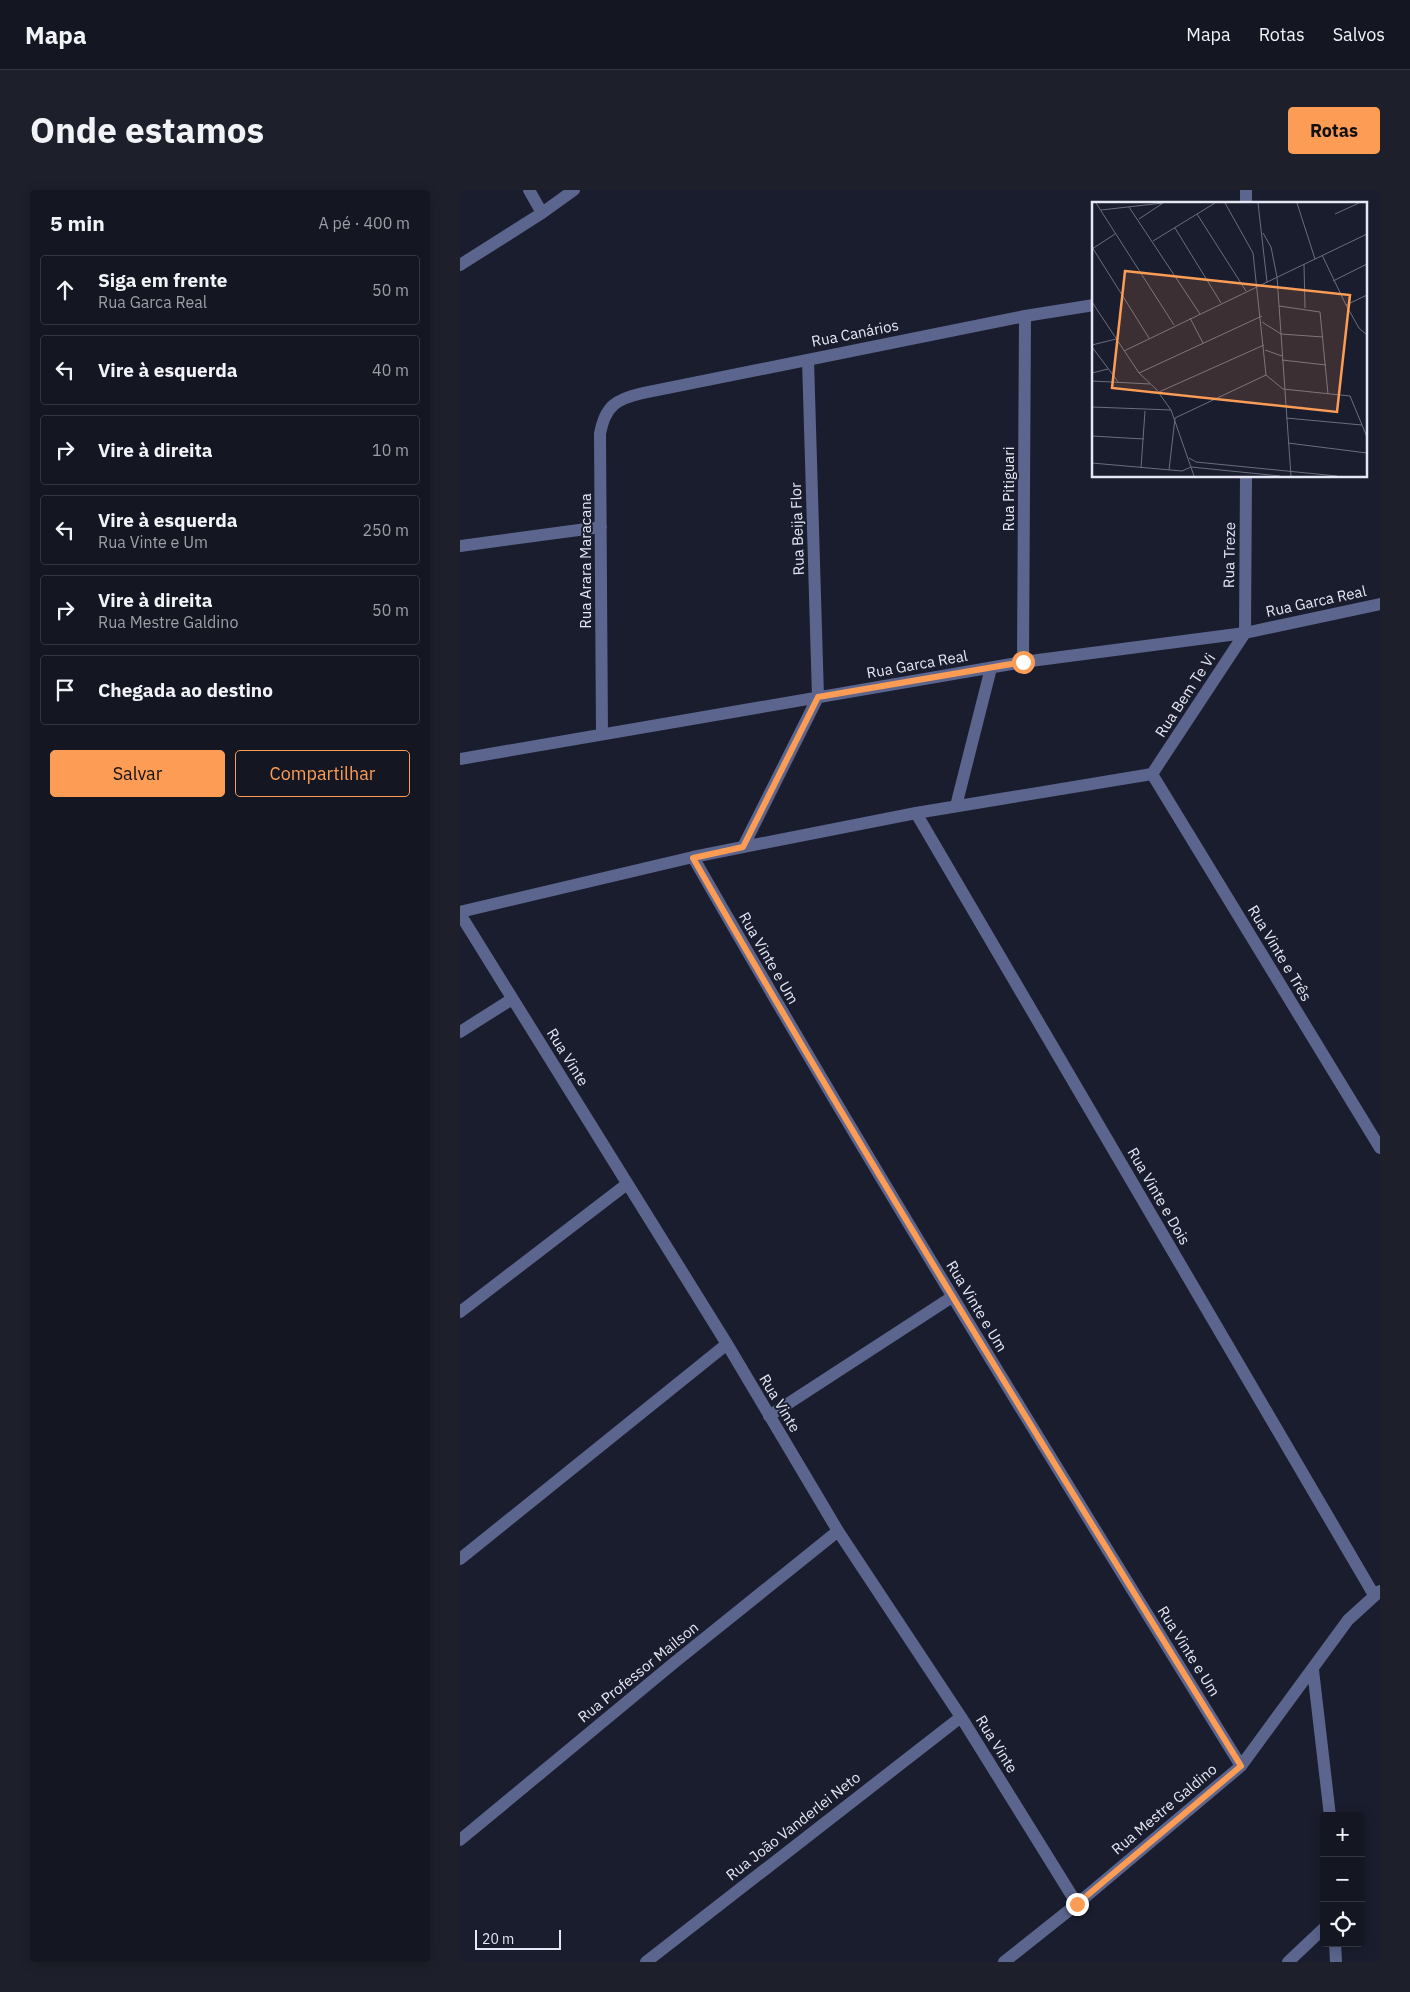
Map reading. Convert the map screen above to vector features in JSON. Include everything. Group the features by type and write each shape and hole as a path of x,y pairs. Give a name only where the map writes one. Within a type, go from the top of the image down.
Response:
{"street":[{"path":"528,190 542,213"},
{"path":"460,265 542,213 574,190"},
{"name":"Rua Canários","path":"624,397 1025,316 1092,305"},
{"name":"Rua Pitiguari","path":"1023,662 1025,316"},
{"name":"Rua Beija Flor","path":"808,360 818,697"},
{"name":"Rua Arara Maracana","path":"602,734 600,434 602,421 614,403 624,397"},
{"name":"Rua Treze","path":"1245,633 1246,478"},
{"path":"460,546 601,527"},
{"name":"Rua Garca Real","path":"460,759 1023,662 1245,633 1380,604"},
{"name":"Rua Bem Te Vi","path":"1152,774 1245,633"},
{"path":"956,806 991,668"},
{"path":"743,847 818,697"},
{"path":"460,913 743,847 916,813 1152,774"},
{"name":"Rua Vinte e Três","path":"1152,774 1380,1148"},
{"name":"Rua Vinte e Dois","path":"916,813 1377,1593"},
{"name":"Rua Vinte e Um","path":"693,858 795,1035 952,1297 1241,1766"},
{"name":"Rua Vinte","path":"460,913 727,1344 838,1531 961,1716 1077,1904"},
{"path":"460,1032 512,999"},
{"path":"460,1312 627,1184"},
{"path":"769,1416 952,1297"},
{"path":"460,1559 727,1344"},
{"name":"Rua Professor Mailson","path":"460,1840 675,1662 838,1531"},
{"name":"Rua Mestre Galdino","path":"1004,1962 1077,1904 1241,1766 1348,1620 1377,1593"},
{"path":"1313,1670 1330,1812"},
{"name":"Rua João Vanderlei Neto","path":"646,1962 961,1716"},
{"path":"1288,1962 1320,1932"},
{"path":"1336,1947 1336,1962"}],"route":[{"path":"1023,662 818,697 743,847 693,858 795,1035 952,1297 1241,1766 1077,1904"}]}
